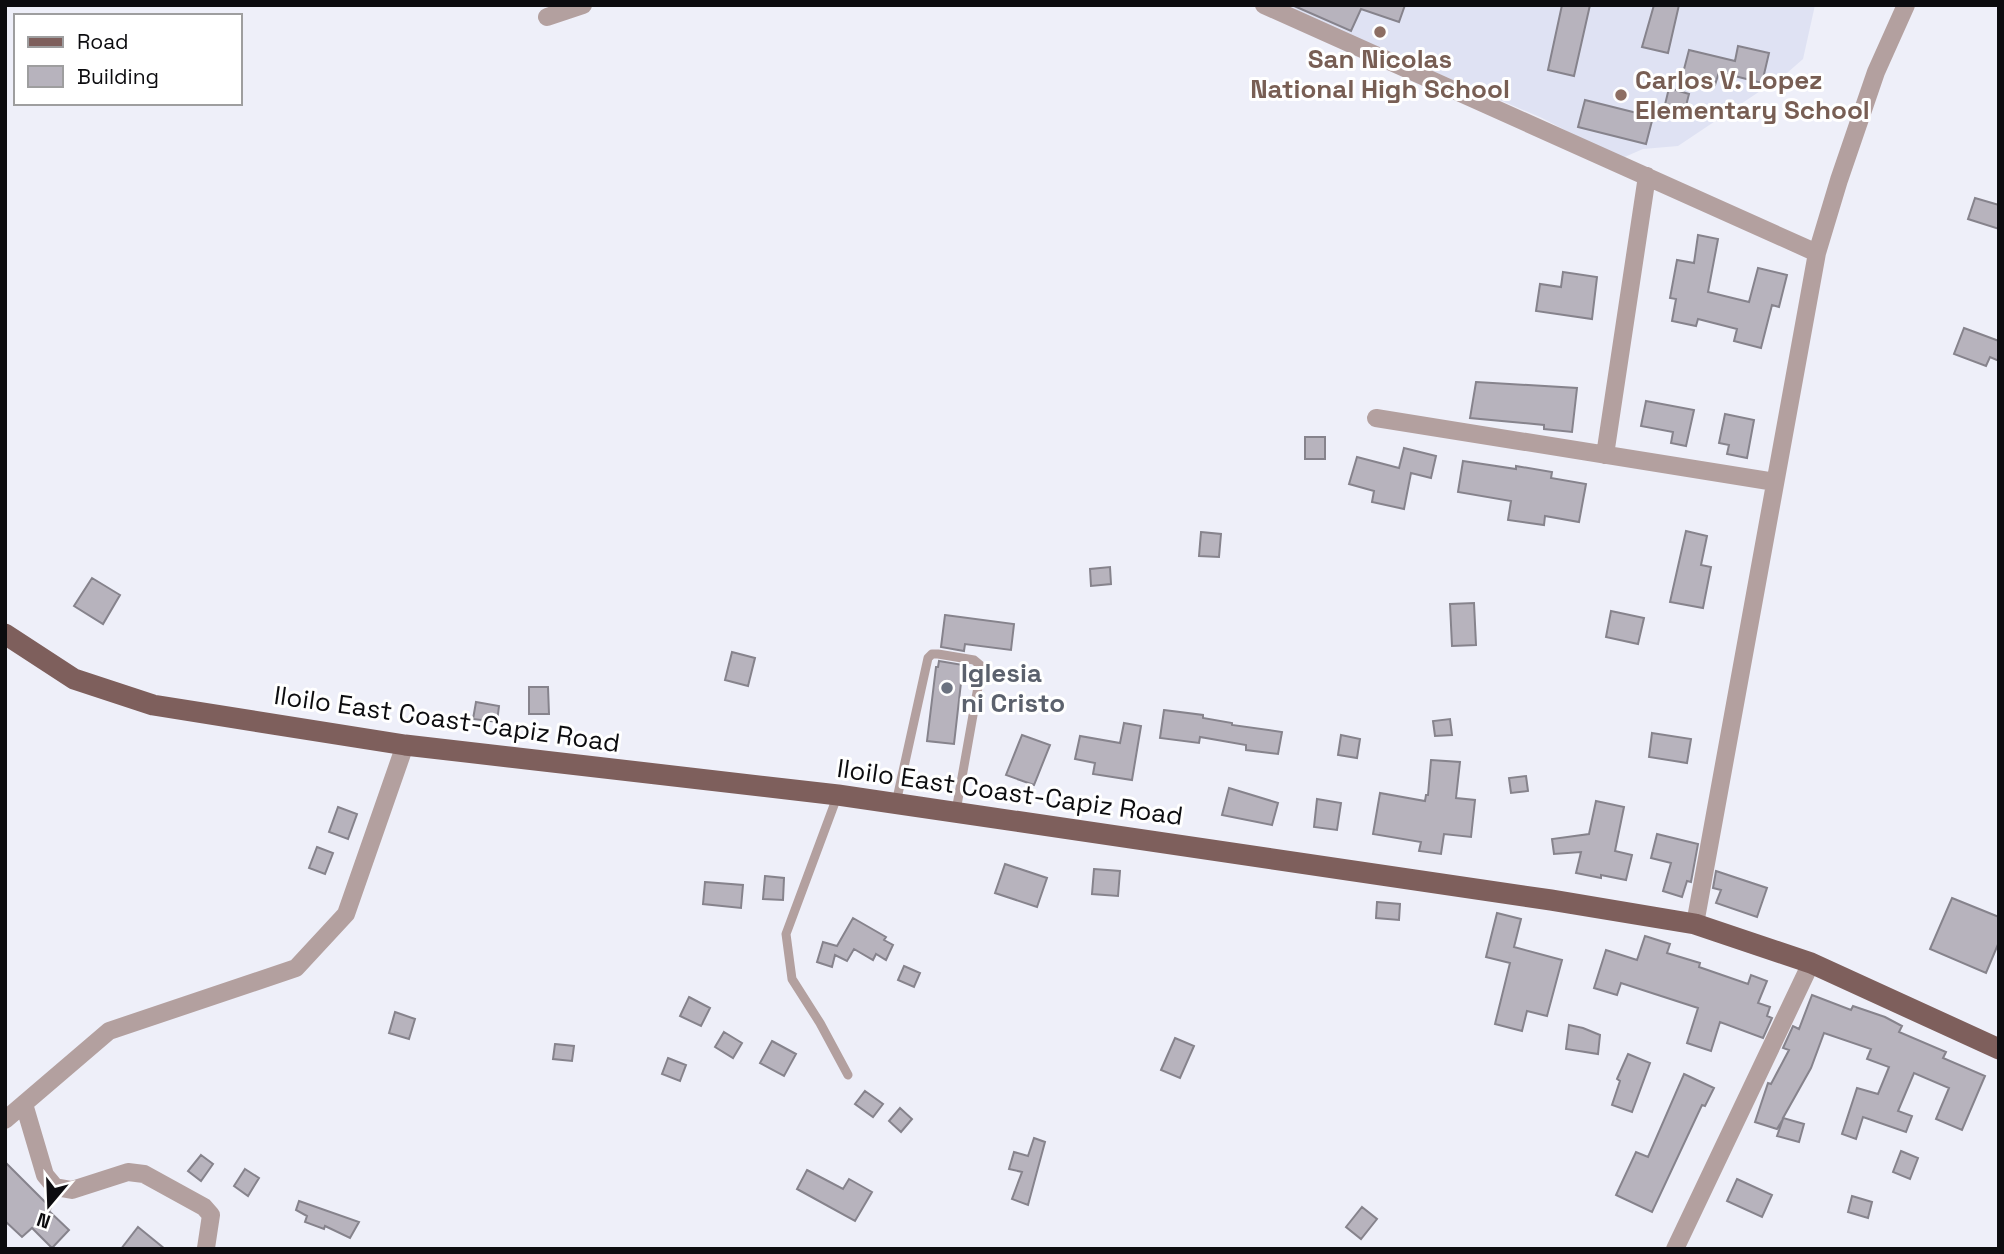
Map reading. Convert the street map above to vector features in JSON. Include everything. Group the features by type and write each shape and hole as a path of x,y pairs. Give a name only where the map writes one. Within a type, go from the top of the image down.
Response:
{"main road":[{"name":"Iloilo East Coast-Capiz Road","path":"5,634 74,679 153,705 405,745 838,795 1695,923 1811,963 1999,1049"}],"street":[{"path":"547,17 583,5"},
{"path":"1264,5 1817,253"},
{"path":"1695,923 1817,253 1876,72 1906,5"},
{"path":"1605,455 1647,176"},
{"path":"1376,418 1775,482"},
{"path":"5,1120 109,1031 296,968 346,914 405,745"},
{"path":"1675,1249 1811,963"},
{"path":"24,1104 45,1175 55,1187 72,1190 128,1172 144,1174 204,1207 211,1215 206,1248"}],"lane":[{"path":"896,804 928,658 932,654 938,654 974,660 981,670 955,813"},
{"path":"838,795 786,934 792,979 848,1075"}],"shaded area":[{"name":"Carlos V. Lopez Elementary School","path":"1279,5 1815,5 1803,59 1787,73 1678,146 1643,149 1620,159 1542,118"}],"building":[{"path":"1292,5 1405,5 1399,22 1361,9 1351,31"},
{"path":"1562,5 1590,5 1574,76 1548,70"},
{"path":"1654,5 1679,5 1668,53 1642,47"},
{"path":"1738,46 1769,53 1762,83 1719,72 1715,85 1682,77 1689,50 1735,61"},
{"path":"1669,88 1689,94 1683,118 1663,113"},
{"path":"1585,100 1653,117 1646,144 1578,127"},
{"path":"1975,198 1999,205 1999,229 1968,219"},
{"path":"1698,235 1718,239 1708,292 1749,302 1758,268 1787,275 1779,307 1772,305 1761,348 1734,341 1737,329 1698,319 1696,326 1672,321 1676,299 1670,298 1677,260 1694,263"},
{"path":"1563,272 1597,277 1592,319 1536,311 1540,284 1561,287"},
{"path":"1964,328 1999,341 1999,361 1990,357 1986,366 1954,354"},
{"path":"1476,382 1577,388 1572,432 1544,429 1544,425 1470,418"},
{"path":"1646,401 1694,410 1686,446 1671,443 1673,432 1641,426"},
{"path":"1725,414 1754,420 1747,458 1727,454 1729,445 1719,443"},
{"path":"1305,437 1325,437 1325,459 1305,459"},
{"path":"1404,448 1436,456 1431,478 1411,473 1404,509 1372,502 1374,491 1349,484 1357,457 1399,468"},
{"path":"1463,461 1552,472 1551,478 1586,484 1579,522 1545,516 1544,525 1508,520 1511,501 1458,492"},
{"path":"1686,531 1707,536 1701,565 1711,567 1703,608 1670,602"},
{"path":"1201,532 1221,534 1219,557 1199,556"},
{"path":"1110,567 1111,584 1091,586 1090,569"},
{"path":"92,578 120,595 103,624 74,606"},
{"path":"1474,603 1476,645 1452,646 1450,604"},
{"path":"1611,611 1644,618 1638,644 1606,637"},
{"path":"945,615 1014,624 1011,650 965,644 964,651 941,647"},
{"path":"732,652 755,658 748,686 725,680"},
{"name":"Iglesia ni Cristo","path":"939,661 963,665 954,744 927,741"},
{"path":"529,687 548,687 549,714 529,714"},
{"path":"476,702 499,706 497,722 473,719"},
{"path":"1164,710 1203,715 1203,718 1232,725 1282,732 1278,754 1246,750 1246,745 1200,737 1199,743 1160,738"},
{"path":"1450,719 1452,735 1435,736 1433,721"},
{"path":"1124,723 1141,726 1132,780 1093,774 1095,763 1075,759 1080,736 1120,743"},
{"path":"1652,733 1691,739 1687,763 1649,757"},
{"path":"1022,735 1050,745 1034,785 1006,775"},
{"path":"1341,735 1360,739 1357,758 1338,755"},
{"path":"1431,760 1460,762 1456,798 1475,800 1471,837 1444,834 1441,854 1419,851 1421,842 1373,834 1380,793 1425,801"},
{"path":"1526,776 1528,791 1511,793 1509,778"},
{"path":"1229,788 1278,803 1272,825 1222,815"},
{"path":"1317,799 1341,803 1337,830 1314,827"},
{"path":"1596,801 1624,807 1615,851 1632,855 1626,880 1576,873 1581,852 1554,854 1552,839 1589,834"},
{"path":"338,807 357,814 348,839 329,832"},
{"path":"1657,834 1698,844 1691,882 1687,881 1682,897 1663,891 1671,863 1651,858"},
{"path":"317,847 333,853 325,874 309,868"},
{"path":"1005,864 1047,878 1037,907 995,893"},
{"path":"1094,869 1120,871 1118,896 1092,894"},
{"path":"1716,871 1767,888 1757,917 1716,903 1721,890 1713,888"},
{"path":"765,876 784,878 783,900 763,899"},
{"path":"705,882 743,885 741,908 703,904"},
{"path":"1952,898 1999,917 1999,942 1986,973 1930,949"},
{"path":"1377,902 1400,904 1399,920 1376,918"},
{"path":"1497,913 1521,919 1514,947 1562,960 1547,1016 1527,1011 1522,1031 1495,1024 1510,963 1486,957"},
{"path":"853,918 886,937 884,940 893,945 886,960 876,954 873,960 854,949 847,961 835,955 832,967 817,962 823,942 837,946"},
{"path":"1645,936 1670,944 1667,953 1700,963 1699,967 1748,984 1751,975 1767,981 1758,1003 1770,1007 1767,1016 1772,1018 1763,1038 1720,1022 1711,1051 1687,1043 1698,1008 1621,983 1617,995 1594,988 1606,950 1637,960"},
{"path":"904,966 920,973 914,987 898,980"},
{"path":"1812,995 1851,1010 1853,1006 1885,1017 1902,1026 1899,1032 1946,1052 1943,1058 1985,1076 1962,1130 1936,1119 1949,1088 1914,1073 1898,1111 1912,1116 1906,1132 1863,1117 1856,1139 1842,1134 1857,1088 1878,1094 1889,1067 1867,1059 1871,1049 1824,1033 1811,1068 1783,1118 1804,1124 1799,1142 1777,1136 1783,1119 1777,1129 1755,1122 1768,1083 1771,1084 1789,1050 1783,1048 1793,1026 1799,1029"},
{"path":"689,997 710,1008 701,1026 680,1016"},
{"path":"395,1012 415,1019 409,1039 389,1033"},
{"path":"1569,1025 1600,1035 1598,1054 1566,1049"},
{"path":"724,1032 742,1043 733,1058 715,1047"},
{"path":"1175,1038 1194,1046 1180,1078 1161,1070"},
{"path":"772,1041 796,1054 784,1076 760,1063"},
{"path":"555,1044 574,1046 572,1061 553,1059"},
{"path":"1628,1054 1650,1063 1632,1112 1612,1105 1620,1081 1617,1079"},
{"path":"668,1058 686,1065 680,1081 662,1074"},
{"path":"1684,1074 1714,1088 1705,1106 1702,1105 1652,1212 1616,1195 1636,1152 1648,1157"},
{"path":"865,1091 883,1104 873,1117 855,1104"},
{"path":"900,1108 912,1119 901,1132 889,1121"},
{"path":"1034,1138 1045,1142 1028,1205 1012,1199 1022,1172 1009,1169 1014,1152 1028,1156"},
{"path":"1901,1151 1918,1158 1910,1179 1893,1172"},
{"path":"201,1155 213,1164 201,1181 188,1171"},
{"path":"5,1162 69,1230 52,1248 32,1228 22,1237 5,1221"},
{"path":"245,1169 259,1178 248,1196 234,1186"},
{"path":"807,1170 843,1189 849,1179 872,1192 855,1221 797,1189"},
{"path":"1737,1179 1772,1195 1762,1217 1727,1201"},
{"path":"1852,1196 1872,1202 1868,1218 1848,1212"},
{"path":"299,1201 359,1222 350,1238 325,1226 324,1229 305,1222 307,1216 296,1210"},
{"path":"1362,1207 1377,1219 1361,1239 1346,1227"},
{"path":"138,1227 165,1249 121,1249"}],"place":[{"name":"San Nicolas National High School","path":"1380,32"},
{"name":"Carlos V. Lopez Elementary School","path":"1621,95"},
{"name":"Iglesia ni Cristo","path":"947,688"}]}
